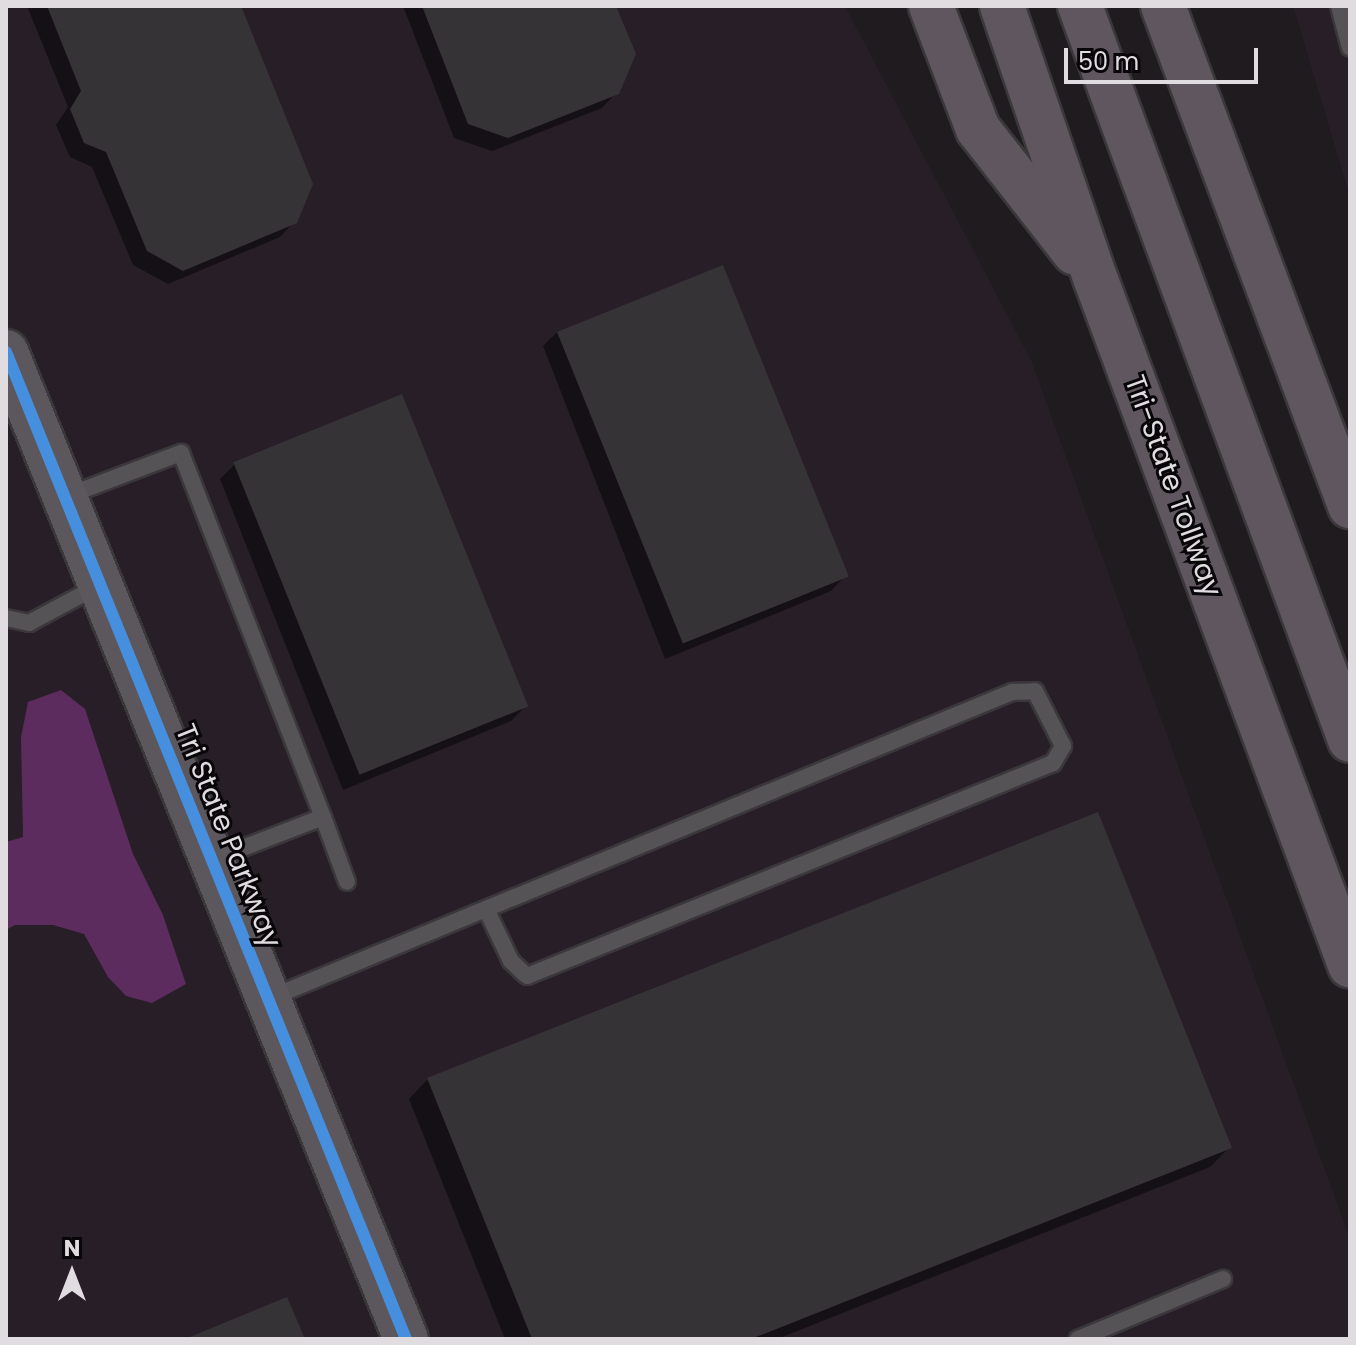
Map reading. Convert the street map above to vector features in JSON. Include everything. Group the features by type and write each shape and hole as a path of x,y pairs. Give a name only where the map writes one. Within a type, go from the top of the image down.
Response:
{"highway":[{"path":"931,6 978,129 1096,280"},
{"name":"Tri-State Tollway","path":"1002,6 1096,280 1350,965"},
{"path":"1080,6 1350,740"},
{"path":"1163,6 1350,506"},
{"path":"1177,6 1220,152"}],"street":[{"name":"Tri State Parkway","path":"6,352 406,1339"}],"lane":[{"path":"1339,6 1350,48"},
{"path":"65,497 181,453 347,882"},
{"path":"6,618 29,623 101,584"},
{"path":"268,999 1012,692 1035,691 1063,746 1053,763 527,976 511,961 487,911"},
{"path":"212,860 323,817"},
{"path":"1078,1339 1223,1279"}],"shaded area":[{"path":"6,6 845,6 1031,360 1350,1239 1350,1339 6,1339"},
{"path":"1293,6 1350,6 1350,197"},
{"path":"61,690 85,709 133,854 163,915 186,984 152,1003 126,996 108,977 84,934 53,925 15,925 6,930 6,842 23,837 21,737 28,702"}],"building":[{"path":"47,6 241,6 313,184 297,223 183,271 147,251 106,152 84,143 70,109 81,91"},
{"path":"422,6 616,6 636,54 619,94 508,138 468,124"},
{"path":"723,265 849,577 683,644 557,332"},
{"path":"402,394 528,706 359,775 233,462"},
{"path":"1098,812 1232,1148 751,1339 532,1339 427,1078"},
{"path":"287,1297 305,1339 185,1339"}],"cycle path":[{"path":"6,352 406,1339"}]}
